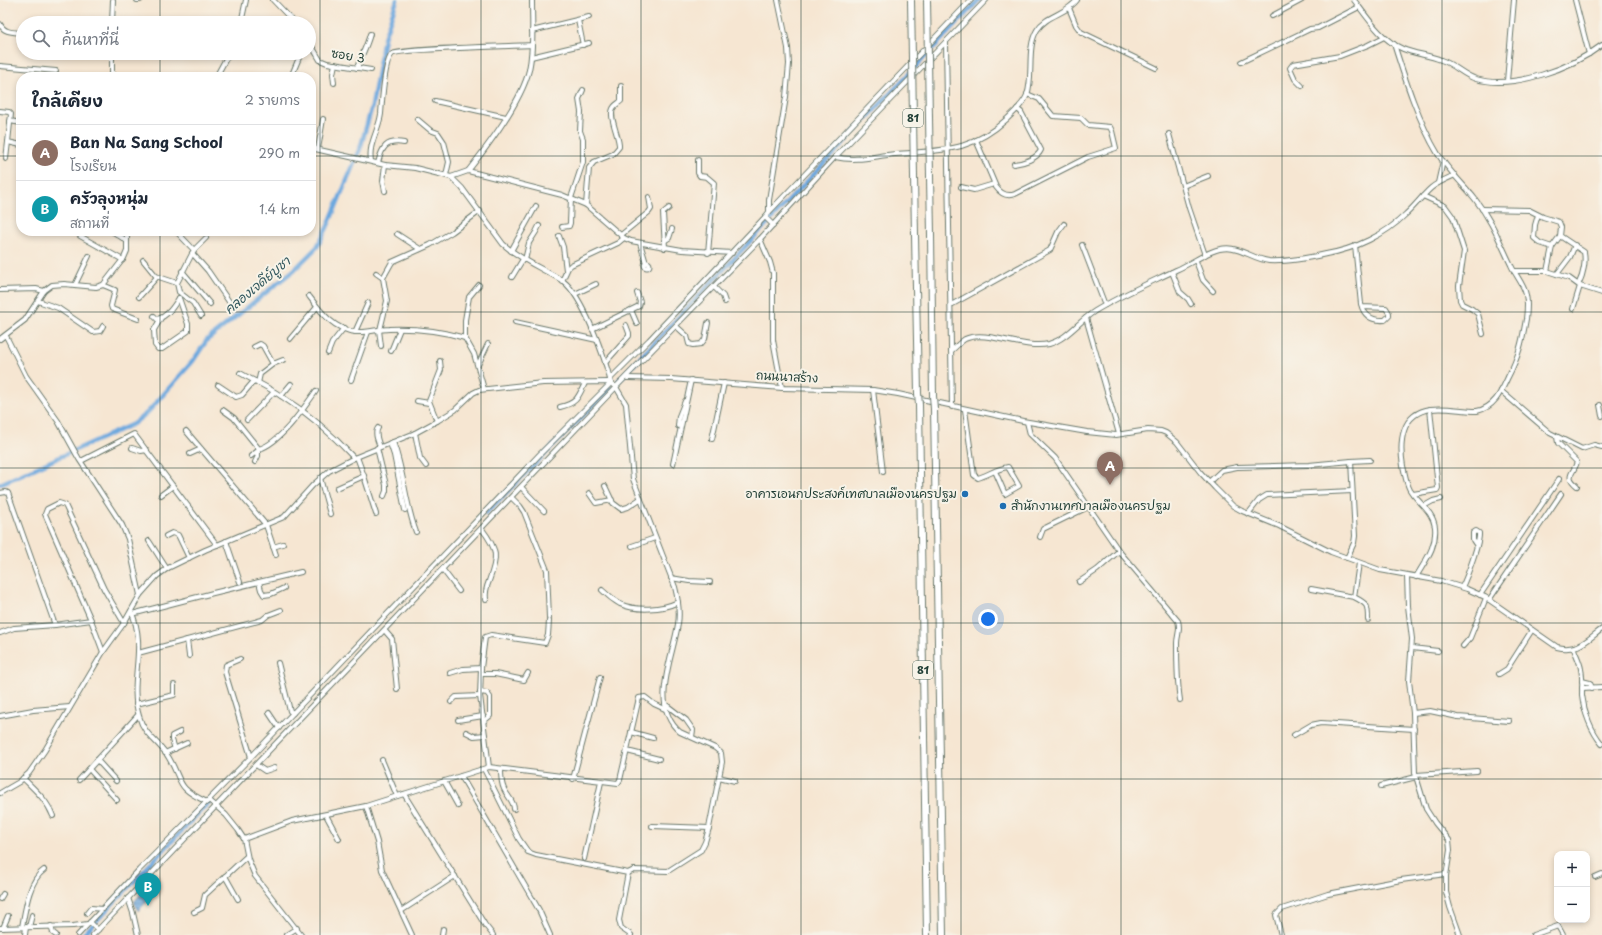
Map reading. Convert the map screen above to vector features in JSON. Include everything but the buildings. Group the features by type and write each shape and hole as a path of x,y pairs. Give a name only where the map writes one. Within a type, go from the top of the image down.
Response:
{"highway":[{"name":"81","path":"911,0 927,935"},
{"name":"81","path":"927,0 943,935"}],"street":[{"path":"112,16 113,0"},
{"path":"243,16 246,0"},
{"path":"273,0 288,16"},
{"path":"451,177 468,171 480,156 506,117 526,80 532,46 532,0"},
{"path":"769,212 769,200 787,92 789,64 788,48 778,0"},
{"path":"78,935 90,924 102,908 279,728 766,218 769,212 971,0"},
{"path":"93,935 97,929 215,806 522,488 616,387 760,239 772,224 986,0"},
{"path":"836,157 859,160 894,154 948,150 988,134 1017,109 1027,94 1030,85 1032,46 1035,33 1042,24 1069,8 1077,0"},
{"path":"1272,16 1302,0"},
{"path":"1354,0 1384,37 1394,44 1403,49 1443,60 1475,79 1485,81 1507,81 1538,76 1560,68 1589,54 1602,45"},
{"path":"1507,81 1514,0"},
{"path":"1575,0 1589,54"},
{"path":"1241,62 1310,29 1318,28 1359,7"},
{"path":"1069,8 1076,25 1081,32 1156,68"},
{"path":"532,31 589,17"},
{"path":"578,20 583,45"},
{"path":"0,24 7,32 16,33"},
{"path":"357,68 368,44 370,34"},
{"path":"1302,86 1295,79 1290,68 1293,64 1340,56 1384,37"},
{"path":"946,42 952,407"},
{"path":"531,57 589,43"},
{"path":"1394,44 1411,95 1429,138 1443,161 1482,209 1499,236 1526,295 1527,311 1520,352 1501,391 1491,405 1483,410 1467,411 1440,408 1420,412 1409,421 1402,437 1401,446 1407,484 1434,521 1435,540 1431,551 1416,577"},
{"path":"372,161 371,149 381,115 381,100 389,58 392,54 395,52 409,51 532,46"},
{"name":"ซอย 3","path":"316,53 320,60 334,64 371,70"},
{"path":"112,60 112,72"},
{"path":"219,72 225,60"},
{"path":"293,72 298,60"},
{"path":"334,64 334,83"},
{"path":"0,66 56,71"},
{"path":"586,205 589,168 599,159 613,154 619,147 619,141 612,113 614,106 622,100 621,86"},
{"path":"562,227 567,226 570,223 571,198 583,162 583,139 580,131 581,112 579,99 583,90"},
{"path":"976,140 994,184 1000,192 1011,195 1088,157 1116,148 1110,126 1088,125 1081,118 1053,116 1042,101 1027,94"},
{"path":"435,101 506,117"},
{"path":"1014,164 1026,162 1038,154 1040,150 1021,112 1017,109"},
{"path":"0,111 10,112 6,159"},
{"path":"323,119 318,149 386,165 415,168 451,177 462,188 480,211 503,244 524,260 562,281 574,294 597,340 610,381 616,387 626,404 633,479 671,578 678,602 678,623 666,680 665,706 671,723 675,728 680,732 715,748 721,753 722,762 709,828 701,850 668,871 634,870 628,874 619,920 621,928 631,935"},
{"path":"417,119 430,130 438,133 444,142 449,162 446,175"},
{"path":"10,121 16,122"},
{"path":"1169,134 1195,229 1205,255"},
{"path":"378,163 381,152 388,144 395,141 404,143"},
{"path":"8,142 16,144"},
{"path":"698,160 698,173 700,176 707,177 714,183 708,253"},
{"path":"1438,183 1443,161"},
{"path":"385,191 383,181 386,165"},
{"path":"468,171 550,191 571,198 586,205 623,237 640,243 665,248 708,253 732,253"},
{"path":"951,350 964,340 973,337 999,339 1021,344 1048,344 1060,340 1086,318 1105,305 1212,252 1229,248 1238,249 1266,260 1290,260 1326,254 1355,245 1372,239 1396,223 1438,183 1454,175"},
{"path":"1183,186 1208,176"},
{"path":"961,187 974,190 994,184"},
{"path":"1423,196 1445,206 1453,217 1464,251 1459,286 1460,300 1462,304 1478,314 1483,334"},
{"path":"566,270 577,261 618,243 649,212 651,209 649,197"},
{"path":"511,251 536,206"},
{"path":"665,248 663,213 668,208"},
{"path":"1482,209 1529,210 1538,215 1559,222 1561,227 1560,236 1552,246 1547,271"},
{"path":"381,346 379,330 386,301 383,278 392,262 452,232 480,211"},
{"path":"1538,215 1535,225 1534,238 1540,244 1552,246"},
{"path":"766,218 772,224"},
{"path":"951,305 1050,250 1058,232 1064,224"},
{"path":"512,277 524,260 529,243 538,226"},
{"path":"664,241 669,238 672,229"},
{"path":"397,234 420,249"},
{"path":"80,236 123,260"},
{"path":"120,236 127,241"},
{"path":"0,339 6,336 25,320 44,291 54,285 96,287 103,285 123,260 127,251 127,236"},
{"path":"180,236 193,251 230,303"},
{"path":"559,236 563,247 566,270 562,281"},
{"path":"1560,236 1583,250 1585,255 1573,309"},
{"path":"180,296 171,309 161,318 154,330 154,345 158,349 162,349 188,331 188,324 180,296 177,288 176,283 193,251 206,238"},
{"path":"760,239 770,262 773,274 773,340 782,388"},
{"path":"640,243 646,263"},
{"path":"1082,245 1105,305"},
{"path":"1355,245 1362,307 1365,314 1372,319 1385,320 1389,316 1386,308 1362,307"},
{"path":"1557,274 1570,257 1574,245"},
{"path":"75,285 89,256"},
{"path":"142,260 157,277 176,283"},
{"path":"1196,261 1203,280 1213,290"},
{"path":"182,271 210,304"},
{"path":"1514,271 1547,271 1602,293"},
{"path":"1172,272 1180,292 1191,304"},
{"path":"376,273 383,278"},
{"path":"139,297 157,277"},
{"path":"574,294 596,284"},
{"path":"103,285 115,291 111,306 112,309 138,318"},
{"path":"480,285 469,297 465,320 465,338 478,365 484,389"},
{"path":"714,286 721,292 725,302"},
{"path":"0,290 44,291"},
{"path":"592,329 640,305 637,293"},
{"path":"180,296 193,303 201,316"},
{"path":"308,296 331,322 355,332 400,329 434,331 465,338"},
{"path":"38,301 58,308 93,332 100,331 103,326"},
{"path":"355,332 368,303"},
{"path":"290,339 317,307"},
{"path":"630,310 637,324"},
{"path":"154,316 161,318"},
{"path":"1086,318 1119,434"},
{"path":"515,322 543,330 597,340"},
{"path":"676,326 687,336 689,344 698,345 702,344 705,339 708,323"},
{"path":"605,363 629,336 626,325"},
{"path":"328,353 332,343 344,328"},
{"path":"391,351 400,329"},
{"path":"351,380 368,332"},
{"path":"6,336 26,376 58,421 80,460 117,515 125,532 140,596"},
{"path":"254,347 260,344 263,346 273,364"},
{"path":"478,365 488,344"},
{"path":"218,385 236,397 242,395 256,382 260,374 273,364 283,360"},
{"path":"437,421 429,403 429,398 440,370 440,361"},
{"path":"240,373 281,396 302,411 356,457 364,476 376,514"},
{"name":"ถนนนาสร้าง","path":"626,378 691,380 782,388 873,390 1027,422 1101,434 1119,434 1148,430 1161,431 1177,442 1209,482 1233,506 1248,514 1279,526 1312,543 1347,558 1384,572 1441,581 1462,587 1488,599 1557,647 1565,649 1574,648"},
{"path":"673,464 691,380"},
{"path":"0,793 29,773 45,750 103,652 131,613 140,596 157,576 167,569 226,541 284,517 320,478 338,466 415,433 455,410 473,393 479,390 543,383 585,383 610,381"},
{"path":"560,407 568,405 578,399 585,383"},
{"path":"712,439 724,383"},
{"path":"281,396 291,384"},
{"path":"873,390 884,472"},
{"path":"251,456 281,434 302,411 316,391"},
{"path":"1501,391 1557,437 1582,449 1594,445 1602,447"},
{"path":"247,420 274,392"},
{"path":"678,426 679,416 687,399"},
{"path":"417,401 429,403"},
{"path":"1600,405 1602,416"},
{"path":"1414,494 1437,490 1438,488 1430,409"},
{"path":"223,410 234,418 259,450 255,462"},
{"path":"966,410 974,475 978,478 995,471 1008,467 1019,486 1005,494 995,471"},
{"path":"1027,422 1030,434 1055,458 1119,551 1179,623 1178,675 1180,700"},
{"path":"378,428 376,430 376,435 386,485 384,496"},
{"path":"186,431 266,525 276,555"},
{"path":"415,433 420,458 426,466"},
{"path":"80,460 132,434 137,436 217,545"},
{"path":"1557,437 1558,443 1577,462 1570,477 1571,481 1576,486"},
{"path":"391,442 405,510"},
{"path":"391,442 402,472 408,506 416,532"},
{"path":"132,448 141,451 147,450"},
{"path":"190,454 201,449"},
{"path":"1209,482 1222,470 1237,467 1309,465 1370,460"},
{"path":"1347,558 1354,543 1355,536 1351,461"},
{"path":"337,488 364,476"},
{"path":"320,478 330,514"},
{"path":"1480,595 1559,478"},
{"path":"161,495 173,486"},
{"path":"605,486 612,500 617,507 621,509 628,507 640,498"},
{"path":"522,488 544,511"},
{"path":"1248,514 1259,500 1267,496 1352,491"},
{"path":"0,493 8,493 55,625"},
{"path":"589,493 596,503 612,500"},
{"path":"1463,646 1470,638 1488,599 1561,494"},
{"path":"489,767 480,694 480,668 485,637 491,635 545,643 548,635 549,619 547,570 524,512 512,498"},
{"path":"1424,506 1441,499"},
{"path":"103,652 91,620 45,514 47,509 59,504 65,504 104,589 124,623"},
{"path":"1040,537 1042,531 1046,528 1088,507"},
{"path":"482,529 490,540 496,554 494,566 485,592 486,600"},
{"path":"166,536 172,533 178,535 189,558"},
{"path":"632,546 655,538"},
{"path":"149,541 167,569"},
{"path":"226,541 240,582"},
{"path":"273,547 284,544"},
{"path":"1462,587 1477,546"},
{"path":"1079,582 1097,570 1119,551"},
{"path":"1354,597 1359,563"},
{"path":"443,570 459,591"},
{"path":"131,613 301,572"},
{"path":"1407,576 1412,648 1409,681 1414,713 1416,776 1428,813 1449,840 1450,850 1446,874 1447,899 1460,935"},
{"path":"671,578 710,582"},
{"path":"260,582 261,590 264,595 271,594 284,588"},
{"path":"1311,589 1354,597 1367,605 1368,620"},
{"path":"602,590 616,602 627,606 650,609 663,608 678,602"},
{"path":"138,653 262,620 268,615 281,610"},
{"path":"131,613 139,636 135,690 138,715 142,726 168,757 180,784 192,795 208,801 215,806 226,816 244,839 247,856 255,876 301,935"},
{"path":"0,633 14,628 55,625 91,620"},
{"path":"1602,629 1574,648 1581,669 1582,696 1587,715 1596,737 1602,744"},
{"path":"1499,674 1506,669 1532,630"},
{"path":"385,631 392,639 397,689"},
{"path":"186,640 188,656"},
{"path":"1412,648 1438,651"},
{"path":"240,659 226,665 225,672 251,757"},
{"path":"278,663 290,711 293,713"},
{"path":"450,673 464,669 480,668"},
{"path":"481,674 495,674 524,680 528,673"},
{"path":"573,779 600,677"},
{"path":"1582,682 1590,683 1592,688"},
{"path":"136,704 174,695 174,685"},
{"path":"1582,688 1602,687"},
{"path":"451,702 460,696 489,694 491,703 490,716 484,721"},
{"path":"244,839 292,821 366,806 489,767 573,779 618,783 620,780 639,698 645,697 654,704 665,706 686,720 693,730 692,737"},
{"path":"0,716 33,710 70,708"},
{"path":"1414,713 1430,711 1464,718 1508,721"},
{"path":"269,713 279,728"},
{"path":"79,780 138,715"},
{"path":"458,720 483,716"},
{"path":"1294,735 1310,725 1321,723 1414,729"},
{"path":"175,748 172,736 180,732"},
{"path":"466,732 474,736 485,736"},
{"path":"631,732 653,738"},
{"path":"165,753 187,743"},
{"path":"627,751 659,759"},
{"path":"97,760 116,781"},
{"path":"382,760 397,796"},
{"path":"256,765 264,771 274,768"},
{"path":"89,769 117,800"},
{"path":"484,769 519,840 528,852 628,874"},
{"path":"501,769 503,788 513,803 514,809"},
{"path":"1381,786 1416,776 1477,771"},
{"path":"461,776 539,910 550,935"},
{"path":"719,777 735,781"},
{"path":"23,778 47,803 53,816"},
{"path":"444,781 458,806"},
{"path":"584,859 601,782"},
{"path":"404,794 485,925 493,935"},
{"path":"366,806 377,842 382,870 412,935"},
{"path":"326,815 339,839"},
{"path":"652,826 709,828"},
{"path":"194,912 202,908 205,895 247,856"},
{"path":"24,935 34,882 39,873 44,870"},
{"path":"1281,935 1276,915 1282,909 1328,894 1401,880 1446,874"},
{"path":"1595,878 1602,874"},
{"path":"225,876 238,899"},
{"path":"401,910 455,876"},
{"path":"0,899 3,894"},
{"path":"128,898 138,935"},
{"path":"87,913 91,908 102,908"},
{"path":"25,927 32,915"},
{"path":"1,928 8,916"},
{"path":"1,928 90,924 97,929"},
{"path":"51,926 53,933 56,935"},
{"path":"1533,935 1558,926 1563,935"},
{"path":"286,935 297,928"},
{"path":"442,935 443,929"}],"water":[{"path":"146,888 149,888 154,894 138,911 134,902"}],"waterway":[{"name":"คลองเจดีย์บูชา","path":"0,484 133,424 148,412 193,361 207,340 294,270 317,247 327,228 360,149 372,106 384,38 397,0"},
{"path":"619,380 979,0"},
{"path":"486,513 611,388"},
{"path":"83,935 211,800"}],"place":[{"name":"Ban Na Sang School","path":"1110,485"},
{"name":"อาคารเอนกประสงค์เทศบาลเมืองนครปฐม","path":"965,494"},
{"name":"สำนักงานเทศบาลเมืองนครปฐม","path":"1003,506"},
{"name":"ครัวลุงหนุ่ม","path":"148,906"}]}
